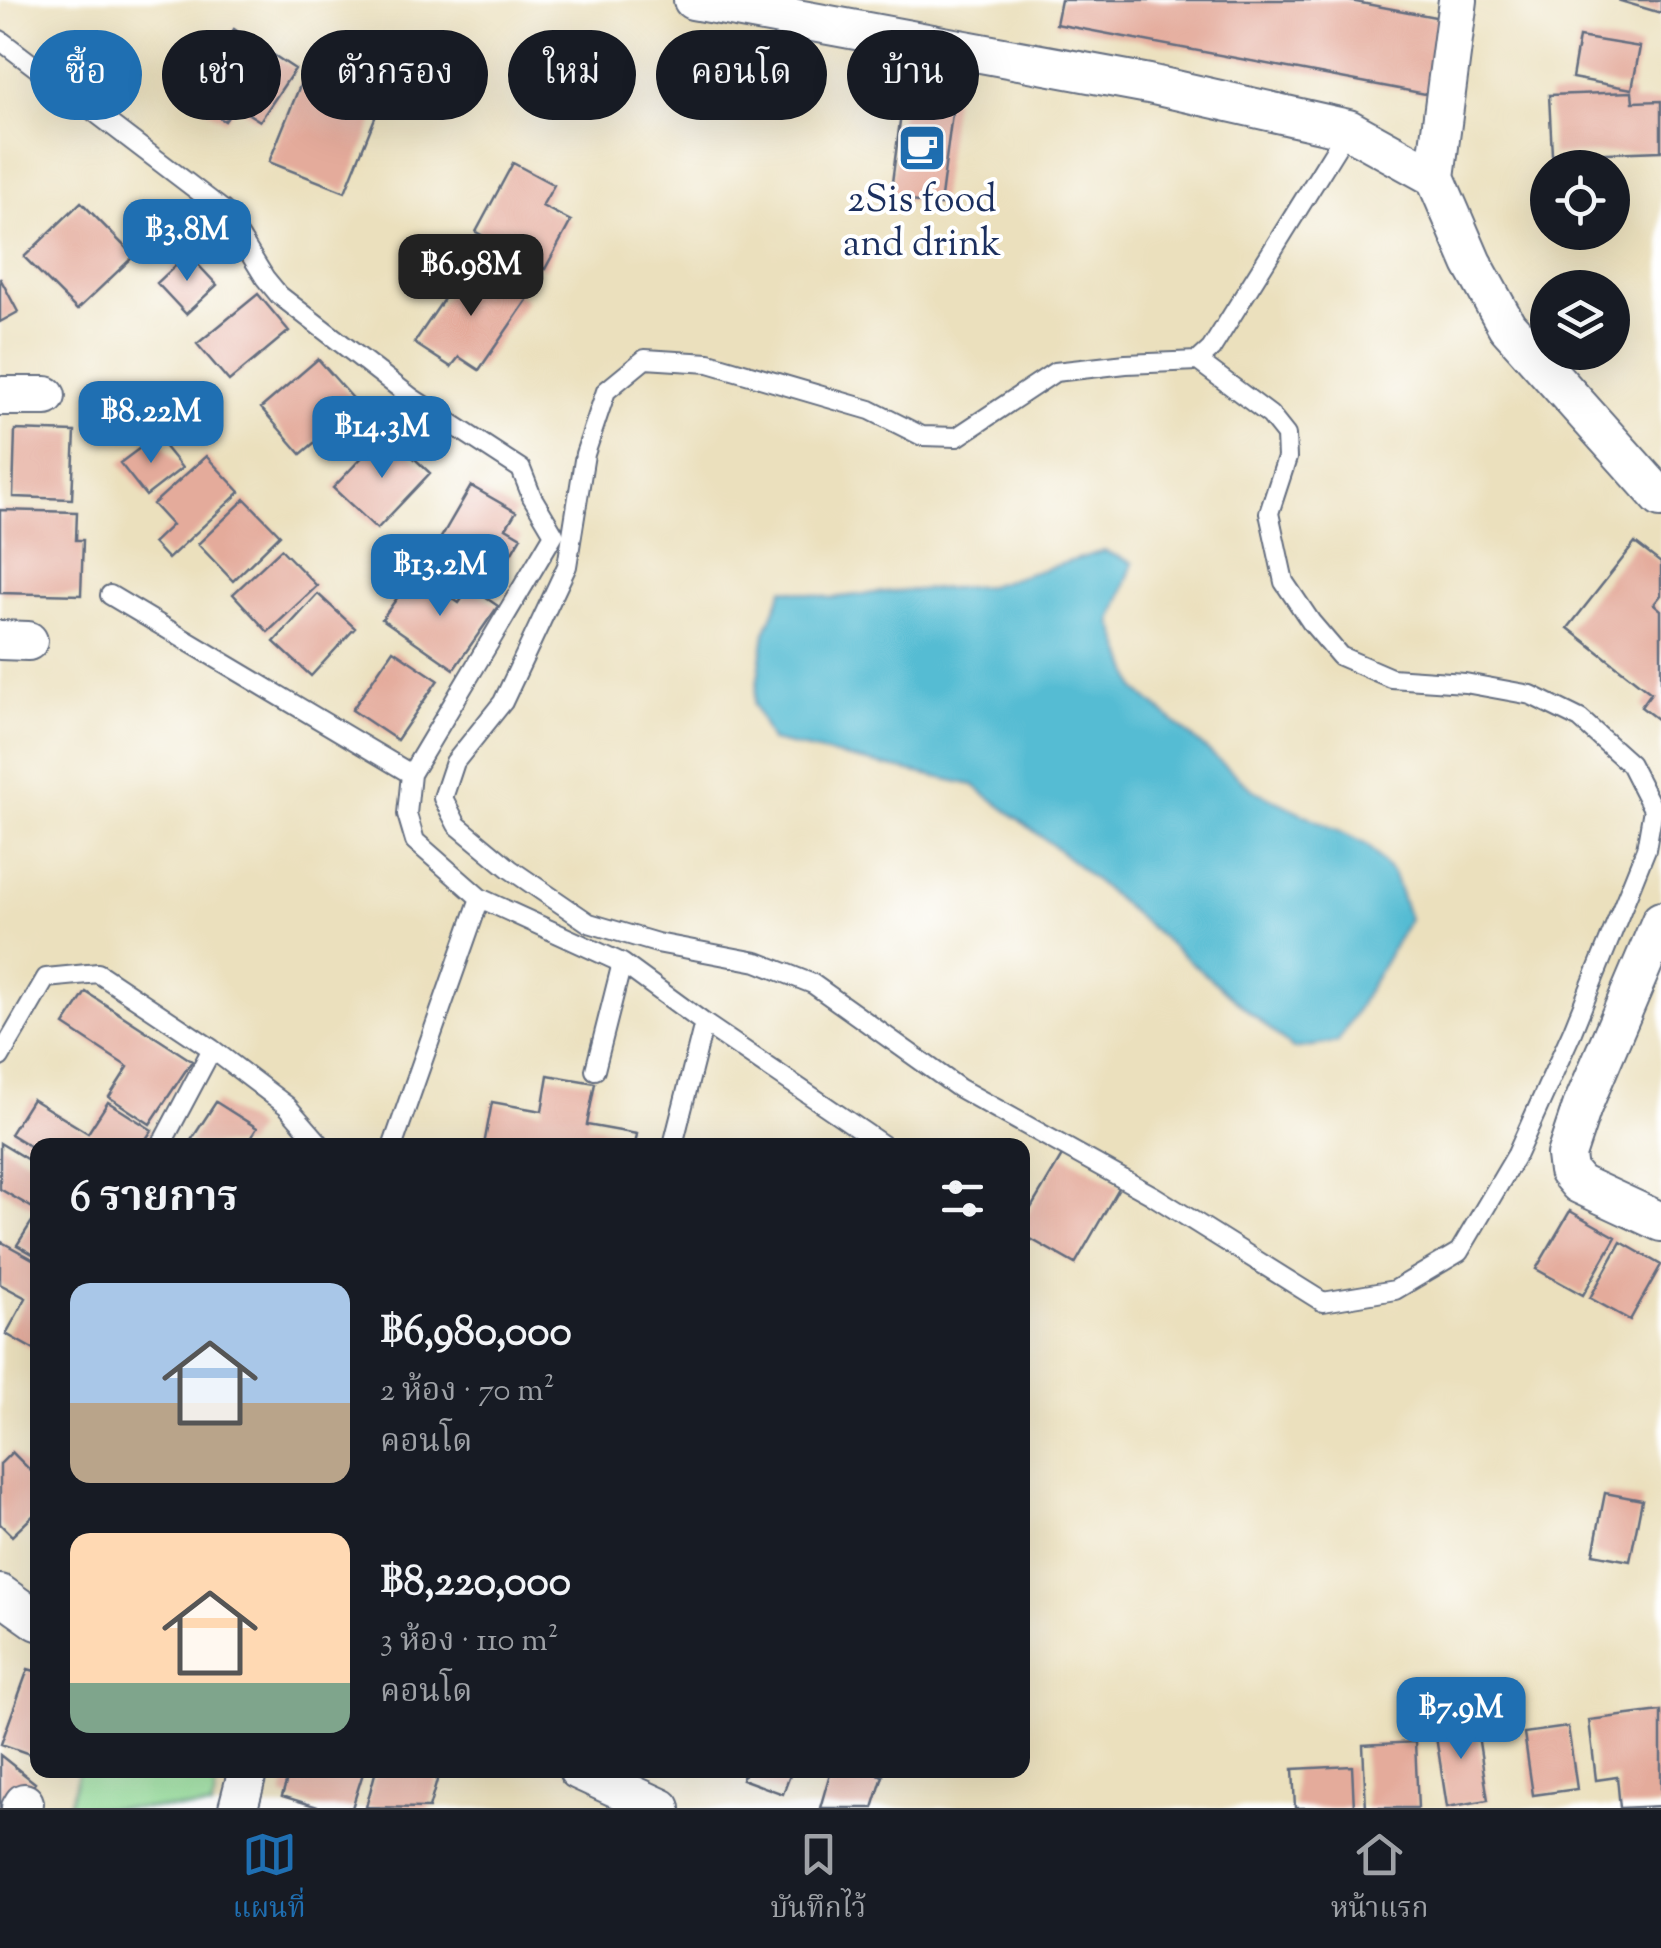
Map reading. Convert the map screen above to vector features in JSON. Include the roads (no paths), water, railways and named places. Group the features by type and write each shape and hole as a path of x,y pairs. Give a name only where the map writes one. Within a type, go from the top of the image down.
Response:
{"street":[{"path":"693,0 1149,84 1348,129 1434,178"},
{"path":"1458,0 1434,178 1472,263 1508,326 1661,498"},
{"path":"0,396 46,396"},
{"path":"1661,922 1582,1107 1566,1156 1568,1171 1579,1184 1661,1222"},
{"path":"0,1594 30,1615"},
{"path":"238,1808 246,1778"},
{"path":"596,1778 662,1808"}],"lane":[{"path":"0,40 223,210 279,296 412,398 521,469 554,534 410,774 407,814 415,841 480,898 622,963 873,1138"},
{"path":"1198,361 1270,415 1286,434 1287,458 1269,513 1284,582 1340,656 1391,678 1466,683 1531,695 1580,719 1630,764 1654,808 1646,849 1626,903 1518,1154 1459,1252 1395,1290 1323,1302 1152,1195 959,1088 813,984 757,962 657,943 588,923 510,869 457,825 443,798 455,762 503,702 567,566 585,454 606,391 645,358 709,363 870,410 922,436 956,437 1055,372 1198,361 1211,349 1348,129"},
{"path":"110,595 410,774"},
{"path":"395,1138 480,898"},
{"path":"595,1070 622,963"},
{"path":"0,1057 46,978 98,973 212,1049 287,1106 315,1138"},
{"path":"675,1138 704,1023"},
{"path":"165,1138 212,1049"}],"water":[{"path":"1104,551 1133,563 1112,621 1136,689 1252,789 1367,845 1394,875 1409,919 1338,1042 1293,1049 1059,850 973,785 771,741 754,704 765,633 783,589 831,598 988,586"}],"place":[{"name":"2Sis food and drink","path":"922,148"}]}
